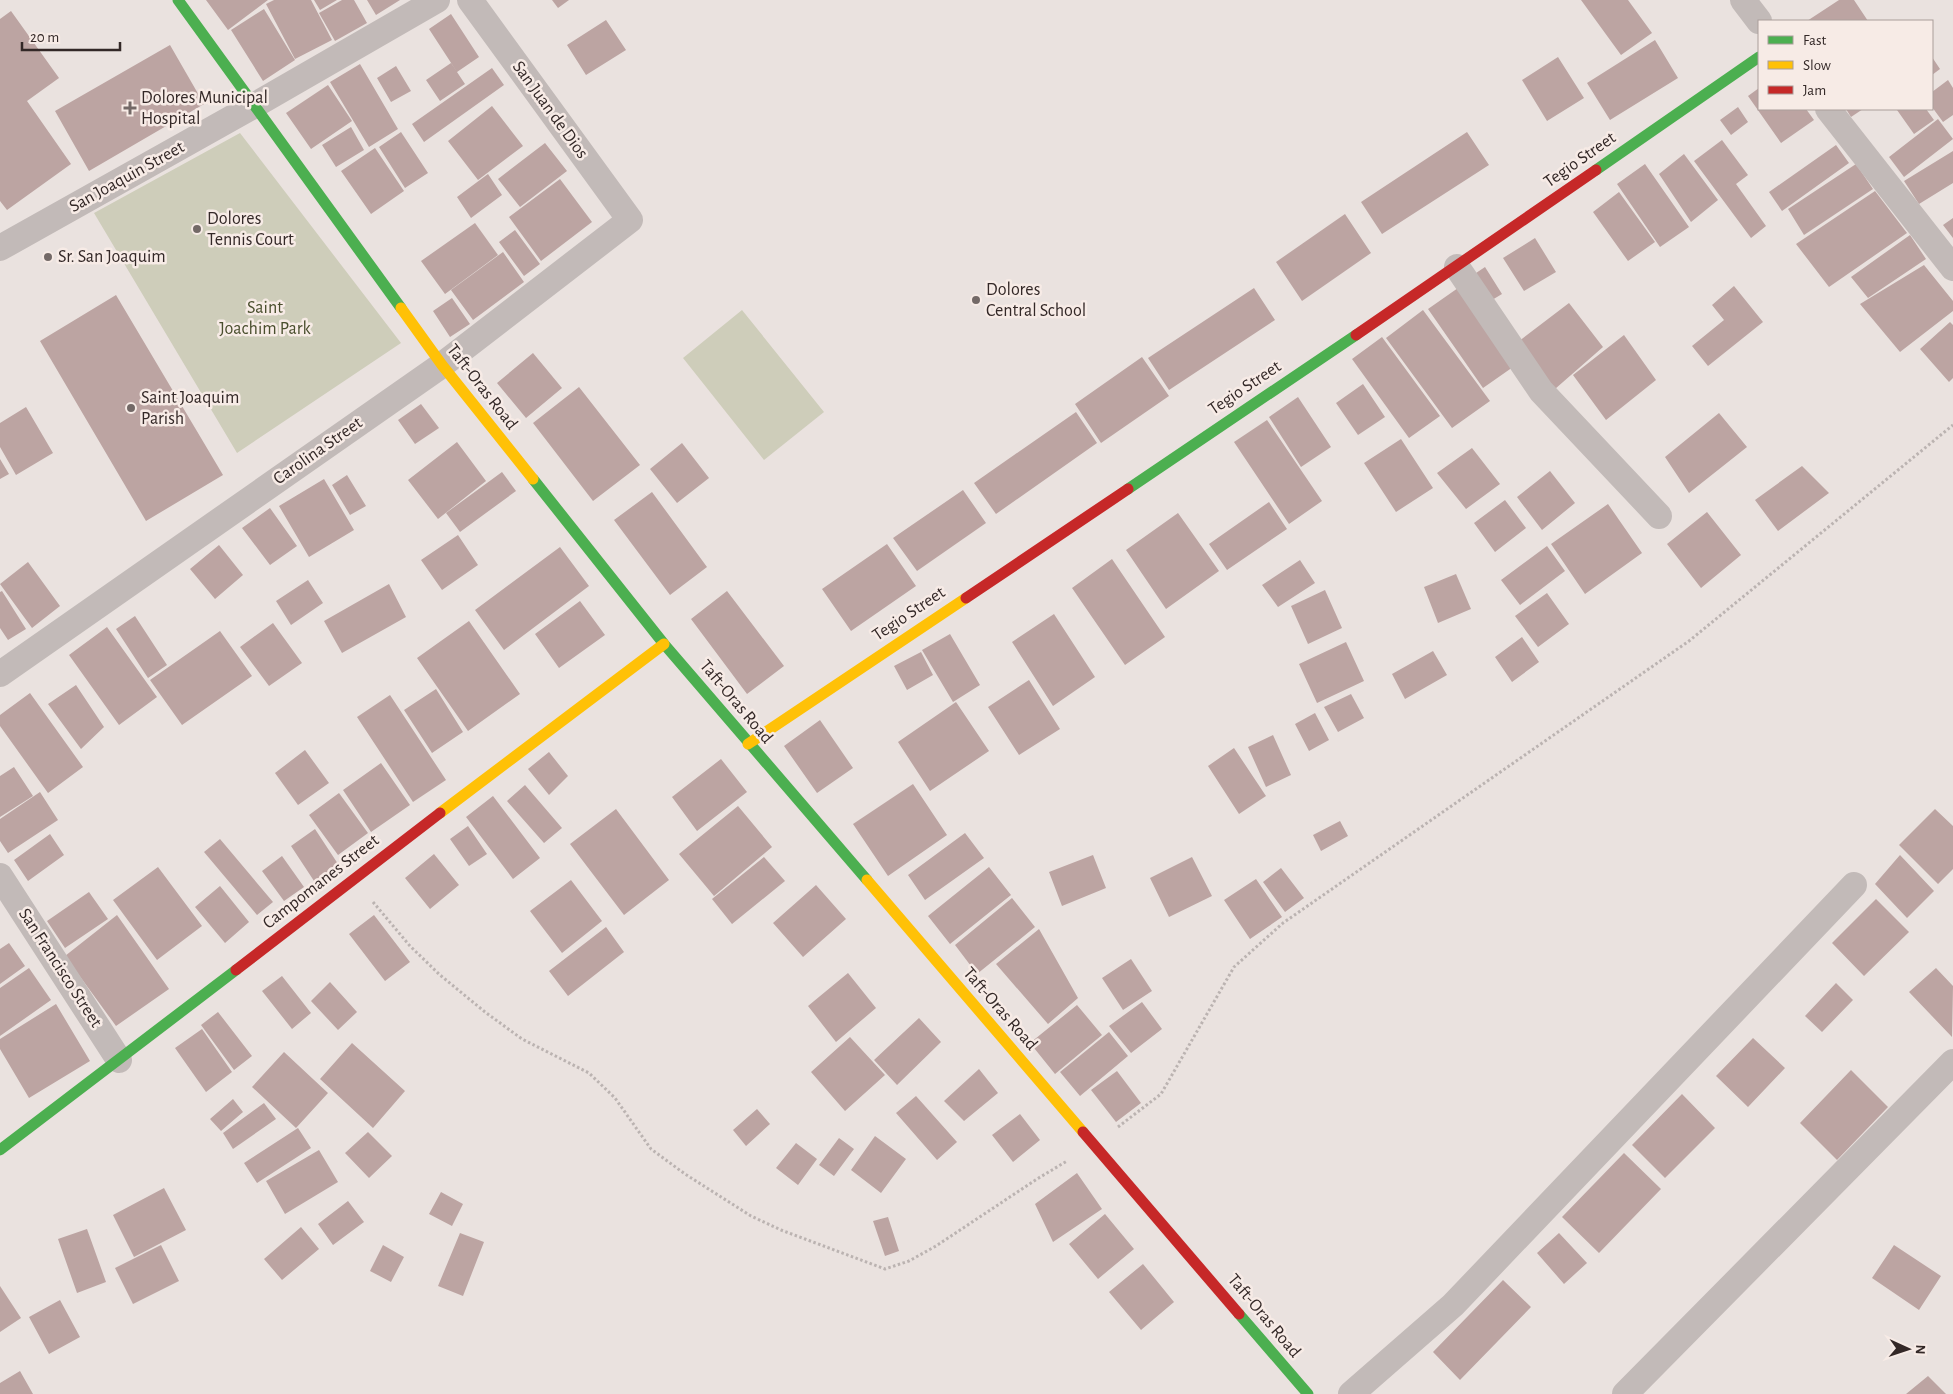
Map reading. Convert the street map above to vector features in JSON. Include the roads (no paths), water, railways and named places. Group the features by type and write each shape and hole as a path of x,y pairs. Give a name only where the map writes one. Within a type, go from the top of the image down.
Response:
{"street":[{"name":"Taft-Oras Road","path":"178,0 442,365 664,644 1308,1394"},
{"name":"San Joaquin Street","path":"0,248 437,0"},
{"name":"San Juan de Dios","path":"470,0 630,220"},
{"path":"1742,0 1758,20"},
{"name":"Tegio Street","path":"748,744 1457,267 1758,58"},
{"path":"1829,110 1953,268"},
{"name":"Carolina Street","path":"0,674 442,365 630,220"},
{"path":"1457,267 1541,391 1659,516"},
{"name":"Campomanes Street","path":"0,1150 353,879 664,644"},
{"name":"San Francisco Street","path":"0,876 119,1060"},
{"path":"1351,1394 1453,1305 1854,885"},
{"path":"1625,1394 1953,1062"}],"place":[{"name":"Dolores Municipal Hospital","path":"130,108"},
{"name":"Dolores Tennis Court","path":"197,229"},
{"name":"Sr. San Joaquim","path":"48,257"},
{"name":"Dolores Central School","path":"976,300"},
{"name":"Saint Joaquim Parish","path":"131,408"}],"park label":[{"name":"Saint Joachim Park","path":"265,318"}]}
